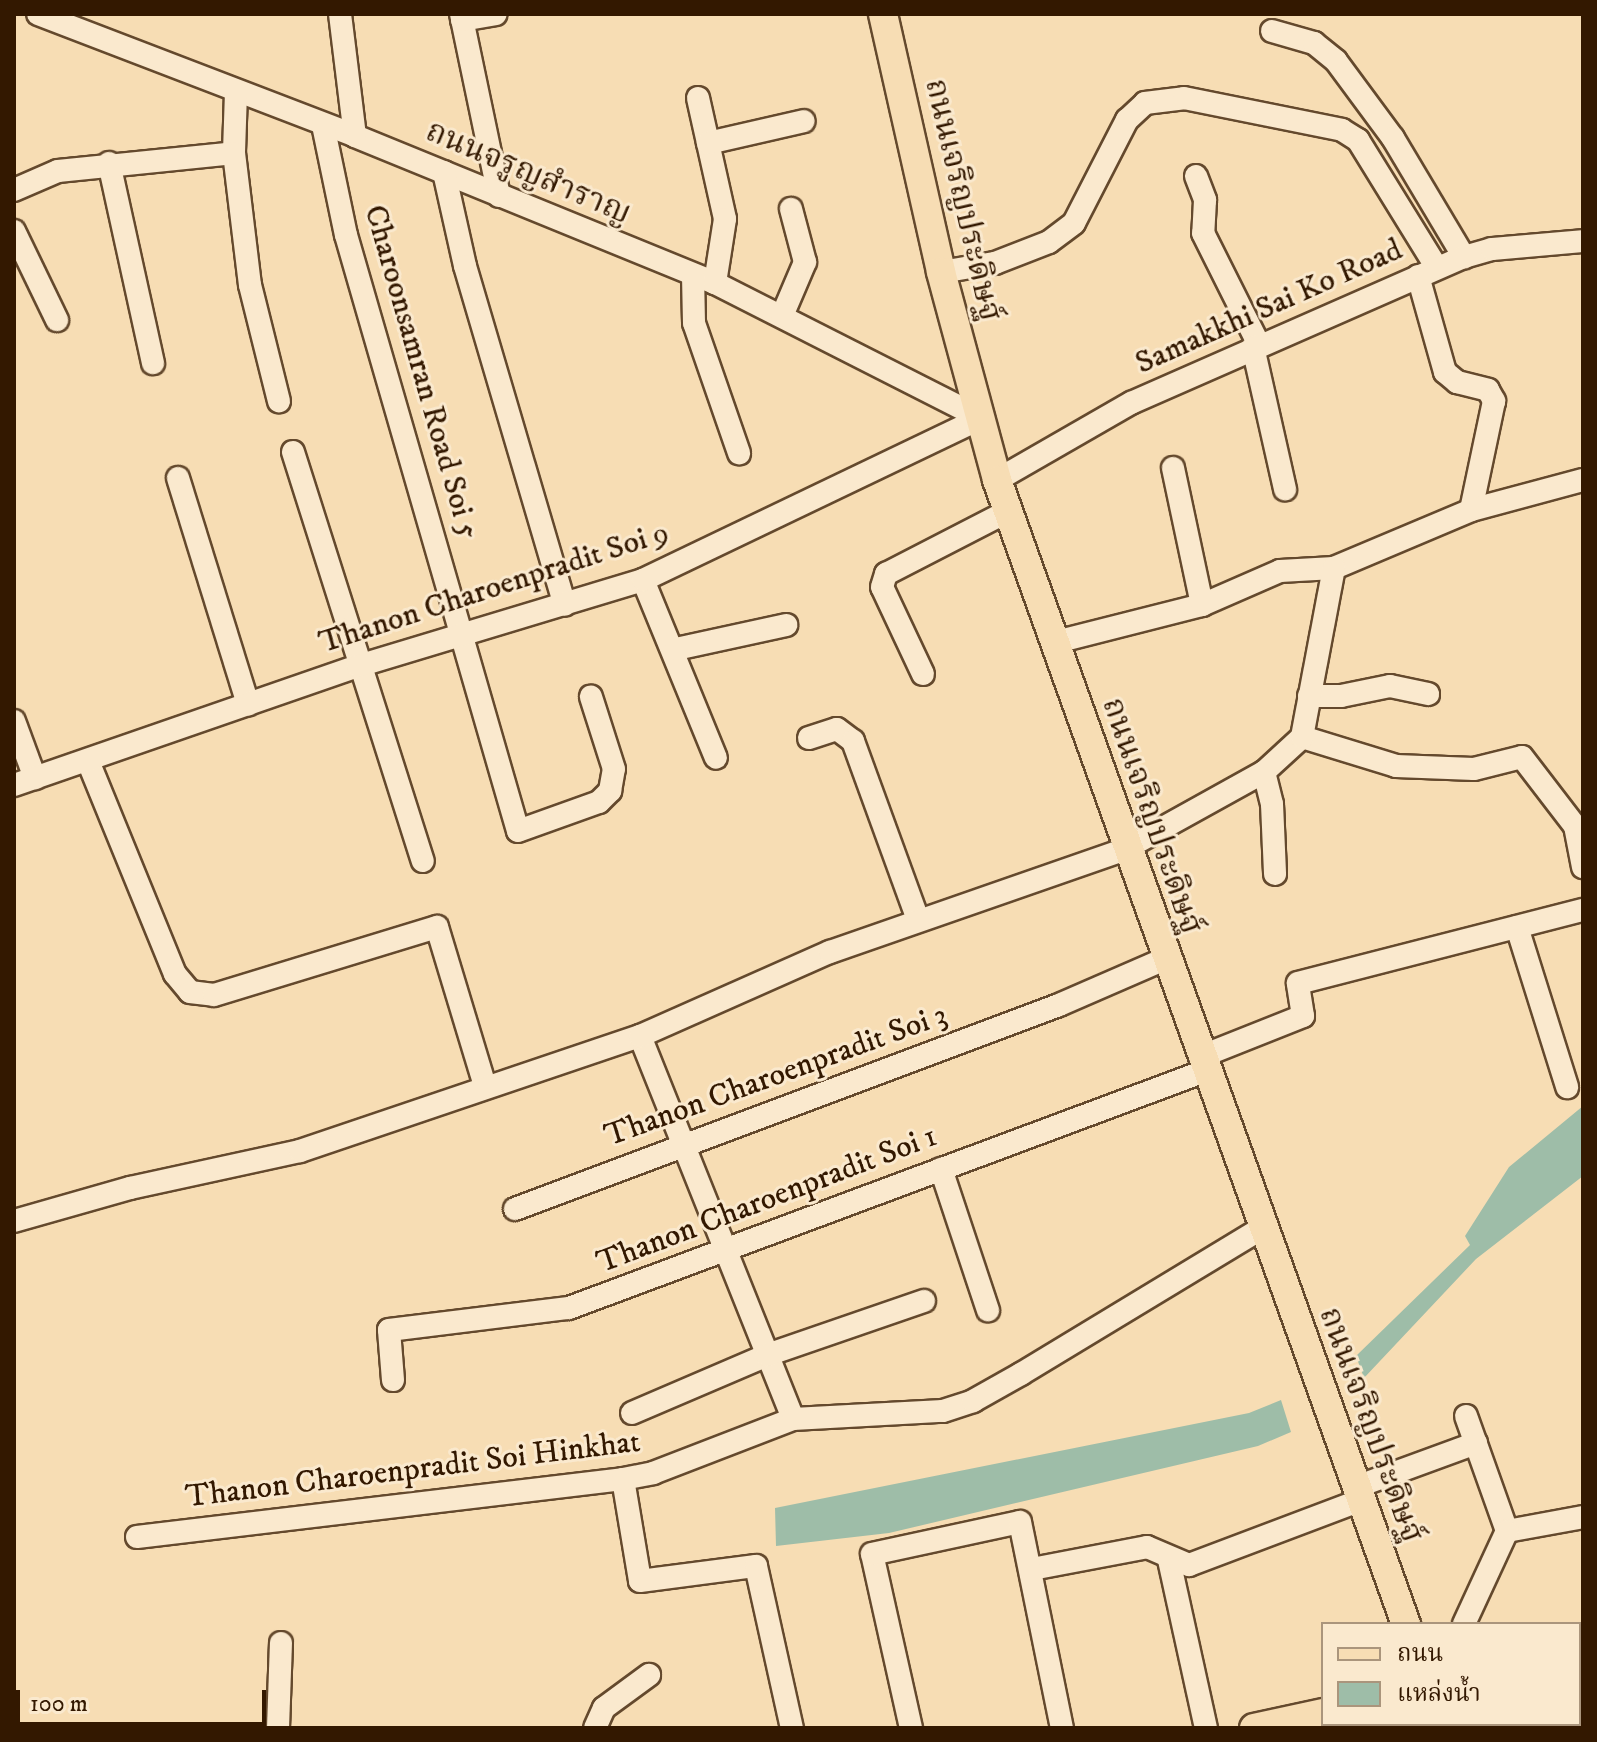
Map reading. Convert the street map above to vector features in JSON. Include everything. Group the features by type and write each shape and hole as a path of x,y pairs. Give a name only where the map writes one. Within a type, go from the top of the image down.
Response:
{"main road":[{"name":"ถนนเจริญประดิษฐ์","path":"883,14 941,272 997,480 1056,642 1125,849 1405,1622"},
{"path":"1254,1728 1321,1713"}],"street":[{"name":"ถนนจรูญสำราญ","path":"38,14 355,136 715,283 981,418"},
{"path":"340,14 355,136"},
{"path":"495,14 462,17 499,196"},
{"path":"1272,31 1314,43 1336,61 1393,138 1464,257"},
{"path":"236,92 234,153 250,285 279,401"},
{"path":"698,98 725,219 715,283"},
{"path":"941,272 995,263 1049,242 1074,223 1127,120 1145,103 1184,98 1350,135 1369,154 1428,272 1445,372 1457,382 1488,390 1494,401 1471,510"},
{"path":"708,143 804,121"},
{"name":"Charoonsamran Road Soi 5","path":"323,125 351,250 518,831 599,802 610,791 614,769 591,697"},
{"path":"14,190 58,171 109,163 234,153"},
{"path":"109,163 153,363"},
{"path":"444,172 465,266 565,605"},
{"path":"1196,176 1205,200 1203,233 1256,346 1285,489"},
{"path":"782,316 805,262 791,209"},
{"path":"14,231 57,320"},
{"name":"Samakkhi Sai Ko Road","path":"997,480 1131,403 1464,257 1492,249 1583,241"},
{"path":"693,275 694,323 739,453"},
{"name":"Thanon Charoenpradit Soi 9","path":"24,781 358,666 643,580 981,418"},
{"path":"293,452 358,666 423,861"},
{"path":"1173,468 1202,605"},
{"path":"178,478 248,704"},
{"path":"1056,642 1202,605 1257,577 1334,568 1471,510 1583,480"},
{"path":"923,674 882,587 886,574 1008,511"},
{"path":"14,1221 130,1188 300,1151 640,1036 830,952 1125,849 1264,772 1302,737 1334,568"},
{"path":"643,580 676,649 716,758"},
{"path":"676,649 786,625"},
{"path":"1309,696 1341,696 1390,686 1428,694"},
{"path":"14,721 24,781"},
{"path":"809,738 837,729 853,741 918,920"},
{"path":"1302,737 1396,766 1474,769 1522,757 1575,826 1583,867"},
{"path":"88,761 175,974 190,992 214,995 437,927 485,1086"},
{"path":"1264,772 1272,804 1275,874"},
{"path":"1567,1087 1517,927 1583,910"},
{"name":"Thanon Charoenpradit Soi 1","path":"393,1380 389,1330 569,1308 941,1169 1203,1064 1303,1016 1298,983 1517,927"},
{"name":"Thanon Charoenpradit Soi 3","path":"515,1209 1059,1005 1165,959"},
{"path":"640,1036 793,1419"},
{"path":"941,1169 988,1310"},
{"name":"Thanon Charoenpradit Soi Hinkhat","path":"137,1537 623,1479 653,1473 793,1419 910,1414 973,1401 1262,1228"},
{"path":"632,1413 767,1355 924,1301"},
{"path":"1465,1622 1507,1531 1466,1416"},
{"path":"1032,1569 1147,1547 1169,1560 1189,1565 1476,1443"},
{"path":"623,1479 640,1581 756,1566 792,1728"},
{"path":"1507,1531 1583,1517"},
{"path":"911,1728 872,1554 1020,1522 1062,1728"},
{"path":"1169,1560 1206,1728"},
{"path":"278,1728 281,1643"},
{"path":"595,1728 604,1708 649,1675"}],"water":[{"path":"1583,1106 1583,1176 1476,1259 1364,1378 1356,1356 1470,1245 1465,1236 1509,1167"},
{"path":"1281,1400 1291,1432 1258,1446 889,1533 776,1546 775,1508 1249,1413"}]}
